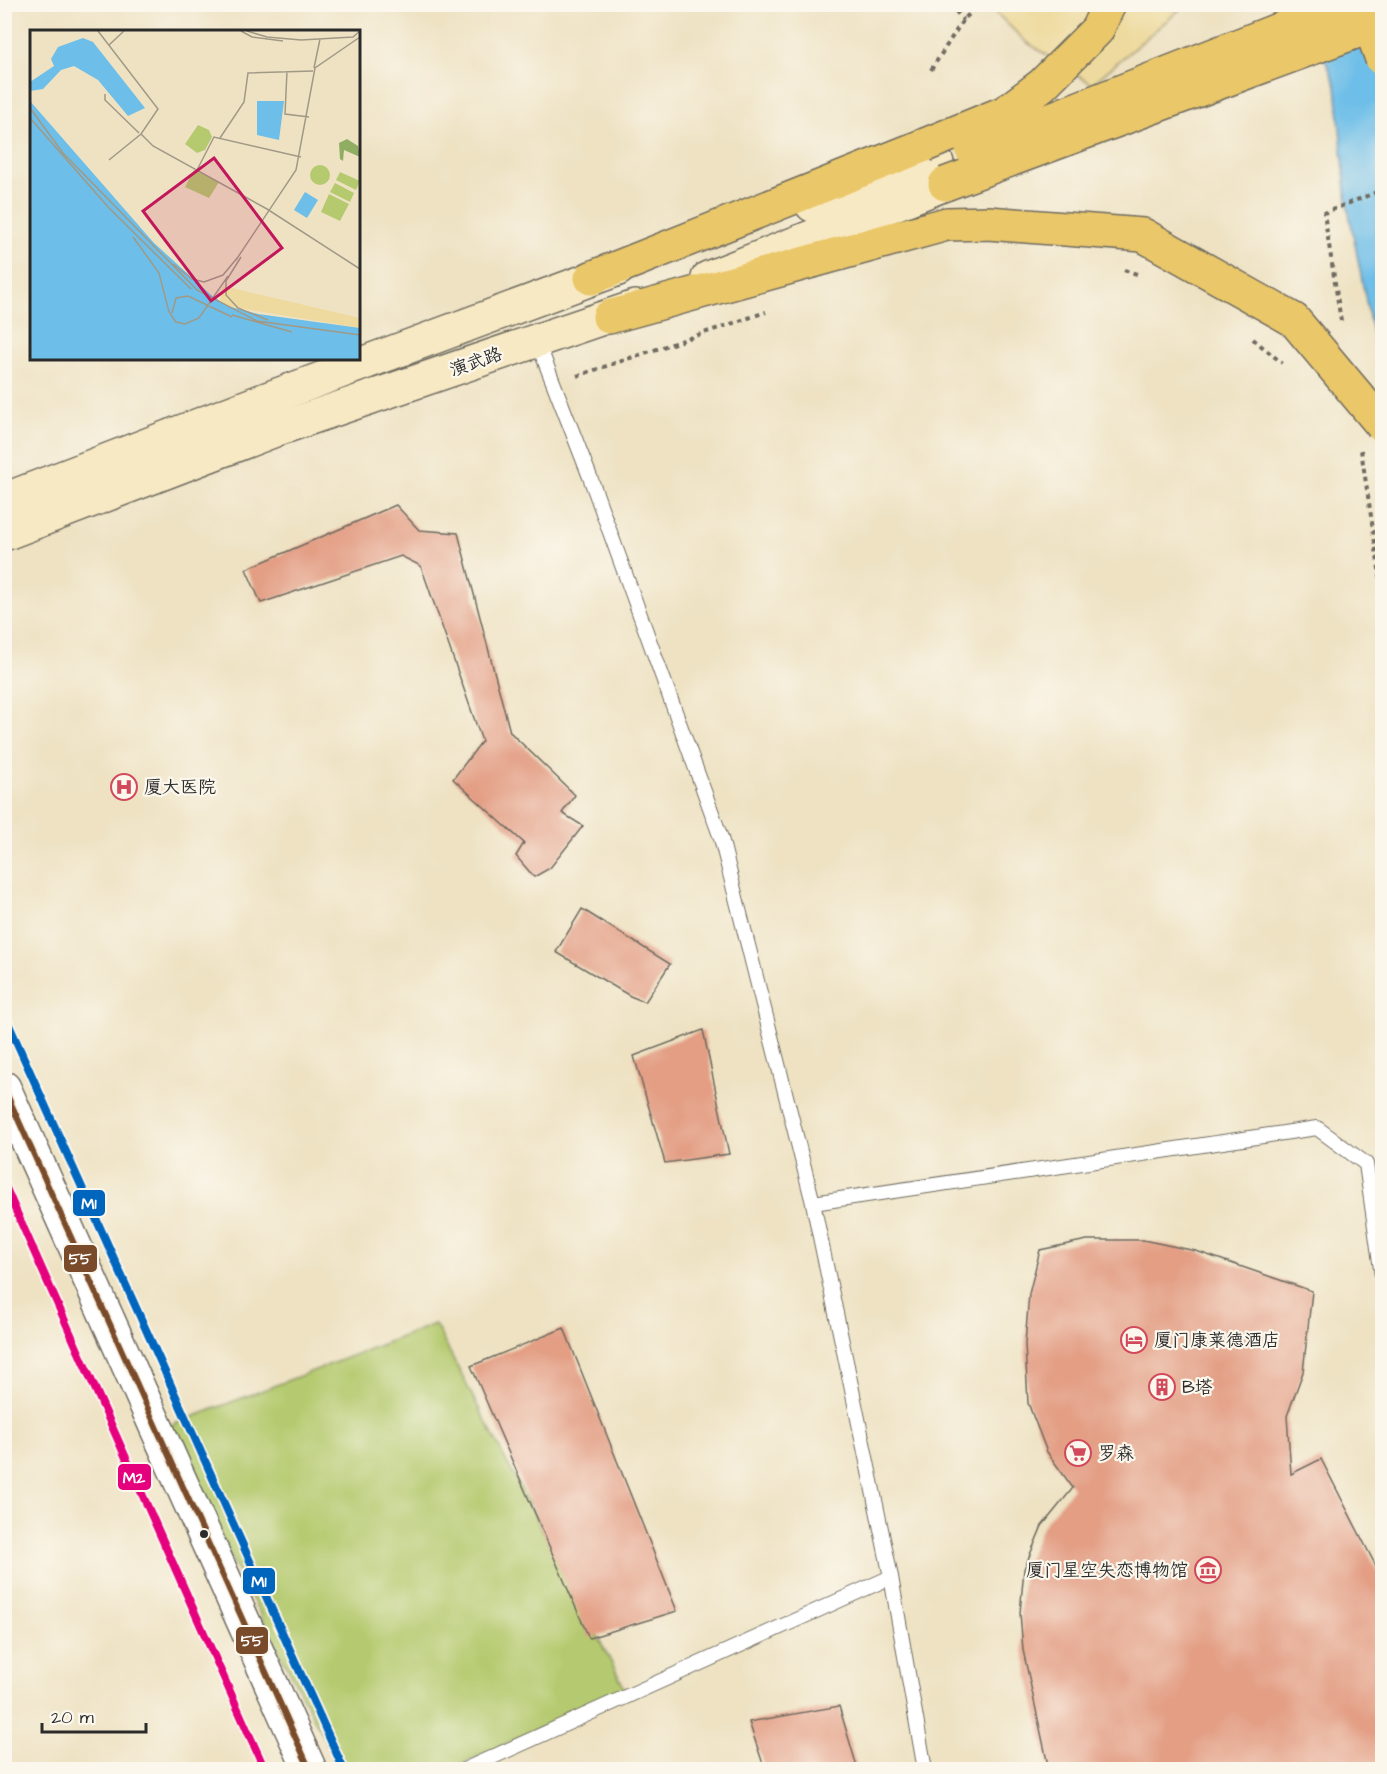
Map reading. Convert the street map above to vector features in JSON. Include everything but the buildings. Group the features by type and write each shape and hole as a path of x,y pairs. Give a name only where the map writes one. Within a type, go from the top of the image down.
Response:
{"highway":[{"path":"936,164 1042,85 1097,30 1109,4"},
{"path":"936,164 1344,4"},
{"path":"1363,4 1383,59"},
{"path":"591,278 936,164 1383,22"},
{"path":"609,317 947,224 988,223 1143,235 1294,320 1383,425"}],"main road":[{"name":"演武路","path":"4,534 275,429 609,317 936,164"},
{"name":"演武路","path":"4,500 591,278"}],"street":[{"path":"4,1088 310,1770"}],"lane":[{"path":"537,341 721,838 813,1203 891,1577 925,1770"},
{"path":"813,1203 1317,1128 1366,1164 1383,1276"},
{"path":"465,1770 891,1577"}],"path":[{"path":"950,4 963,20"},
{"path":"931,70 963,20 980,4"},
{"path":"1324,213 1383,190"},
{"path":"1120,269 1151,279"},
{"path":"553,384 775,309"},
{"path":"1251,338 1285,365"}],"green space":[{"path":"435,1324 625,1689 451,1769 340,1769 164,1428"}],"sand":[{"path":"988,5 1185,5 1092,84 1026,42"}],"water":[{"path":"1303,5 1382,5 1382,384 1347,203 1336,86"}],"transit line":[{"name":"M1","path":"4,1014 344,1770"},
{"name":"55","path":"4,1088 310,1770"},
{"name":"M2","path":"4,1184 265,1770"}],"place":[{"name":"厦大医院","path":"124,787"},
{"name":"厦门康莱德酒店","path":"1134,1340"},
{"name":"B塔","path":"1162,1387"},
{"name":"罗森","path":"1078,1453"},
{"name":"厦门星空失恋博物馆","path":"1208,1570"}]}
